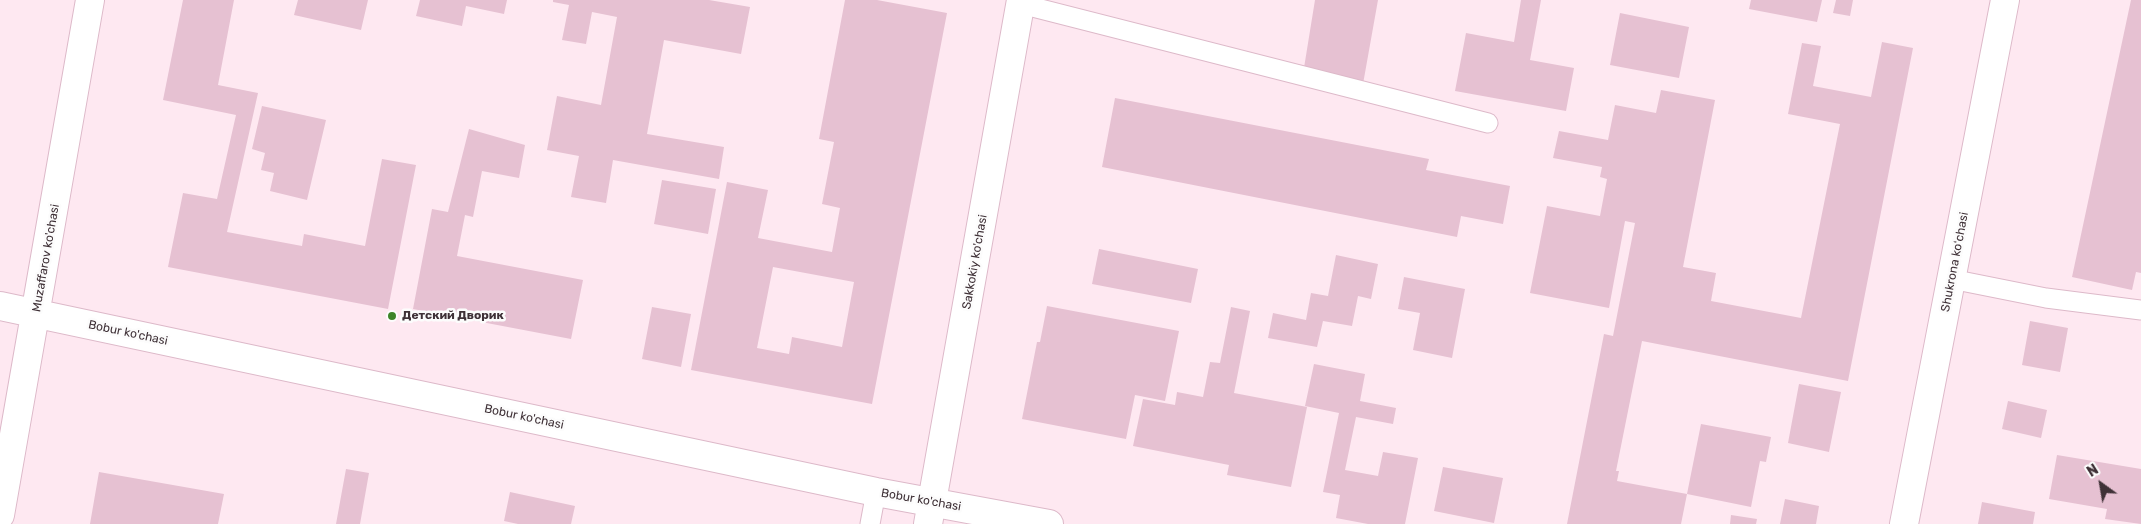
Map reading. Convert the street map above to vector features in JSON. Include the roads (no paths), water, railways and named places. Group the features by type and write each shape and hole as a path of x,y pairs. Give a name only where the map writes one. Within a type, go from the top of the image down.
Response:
{"street":[{"name":"Muzaffarov ko'chasi","path":"0,516 90,0"},
{"name":"Shukrona koʻchasi","path":"1904,524 2005,0"},
{"name":"Sakkokiy ko'chasi","path":"930,513 1021,2"},
{"name":"Bobur ko'chasi","path":"0,306 876,492 930,513 1049,524"}],"lane":[{"path":"1021,2 1488,123"},
{"path":"1951,279 2046,298 2141,310"},
{"path":"870,524 876,492"}],"place":[{"name":"Детский Дворик","path":"392,316"}]}
